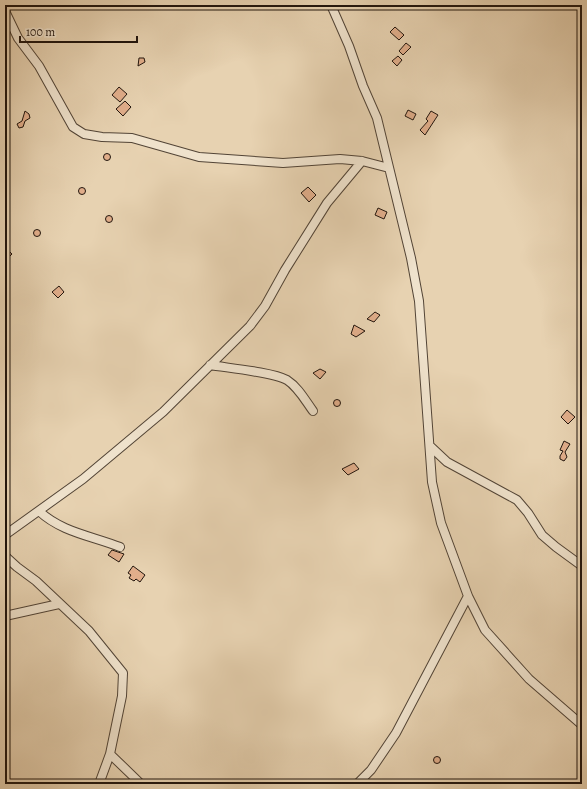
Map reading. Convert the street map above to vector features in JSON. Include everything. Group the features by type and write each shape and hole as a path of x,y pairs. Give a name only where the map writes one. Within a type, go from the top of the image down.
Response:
{"street":[{"path":"332,5 377,118 411,258 419,300 432,482 441,523 468,596 485,630 505,654 545,694 582,724"},
{"path":"5,11 18,38 39,66 70,121 78,132 102,137 132,138 199,156 282,163 300,163 319,159 362,162 389,168"},
{"path":"5,534 83,479 163,412 258,316 327,203 362,162"},
{"path":"210,365 268,374 286,380 298,389 312,411"},
{"path":"430,447 447,462 516,500 528,512 542,535 582,566"},
{"path":"39,511 61,527 120,547"},
{"path":"5,556 36,581 89,631 123,672 122,696 110,754 99,784"},
{"path":"358,784 371,770 396,733 468,596"},
{"path":"5,616 59,604"},
{"path":"110,754 142,784"}],"building":[{"path":"395,27 404,35 399,40 390,32"},
{"path":"406,43 411,47 403,55 399,51"},
{"path":"398,56 402,60 397,66 392,61"},
{"path":"139,58 144,58 145,62 138,66"},
{"path":"119,87 127,94 120,102 112,95"},
{"path":"125,101 131,107 123,116 116,109"},
{"path":"408,110 416,114 413,120 405,116"},
{"path":"25,111 29,114 30,118 25,121 23,127 19,128 17,124 22,121"},
{"path":"431,111 438,115 425,135 420,130 428,121 426,119"},
{"path":"107,153 111,157 107,161 103,157"},
{"path":"82,187 86,191 82,195 78,191"},
{"path":"308,187 316,195 309,202 301,193"},
{"path":"378,208 387,212 384,219 375,215"},
{"path":"109,215 113,219 109,223 105,219"},
{"path":"37,230 40,233 37,236 34,233"},
{"path":"5,247 12,254 5,261"},
{"path":"59,286 64,292 58,298 52,292"},
{"path":"375,312 380,315 374,322 367,319"},
{"path":"354,325 365,331 356,337 351,334"},
{"path":"320,369 326,372 320,379 313,373"},
{"path":"337,399 341,403 337,407 333,403"},
{"path":"567,410 575,417 568,424 561,417"},
{"path":"564,441 570,444 565,452 567,457 564,461 560,459 563,451 560,450"},
{"path":"354,463 359,469 348,475 342,469"},
{"path":"112,550 124,554 119,562 108,555"},
{"path":"133,566 145,575 140,582 136,579 134,581 129,578 131,575 128,573"},
{"path":"437,756 441,760 437,764 433,760"}]}
